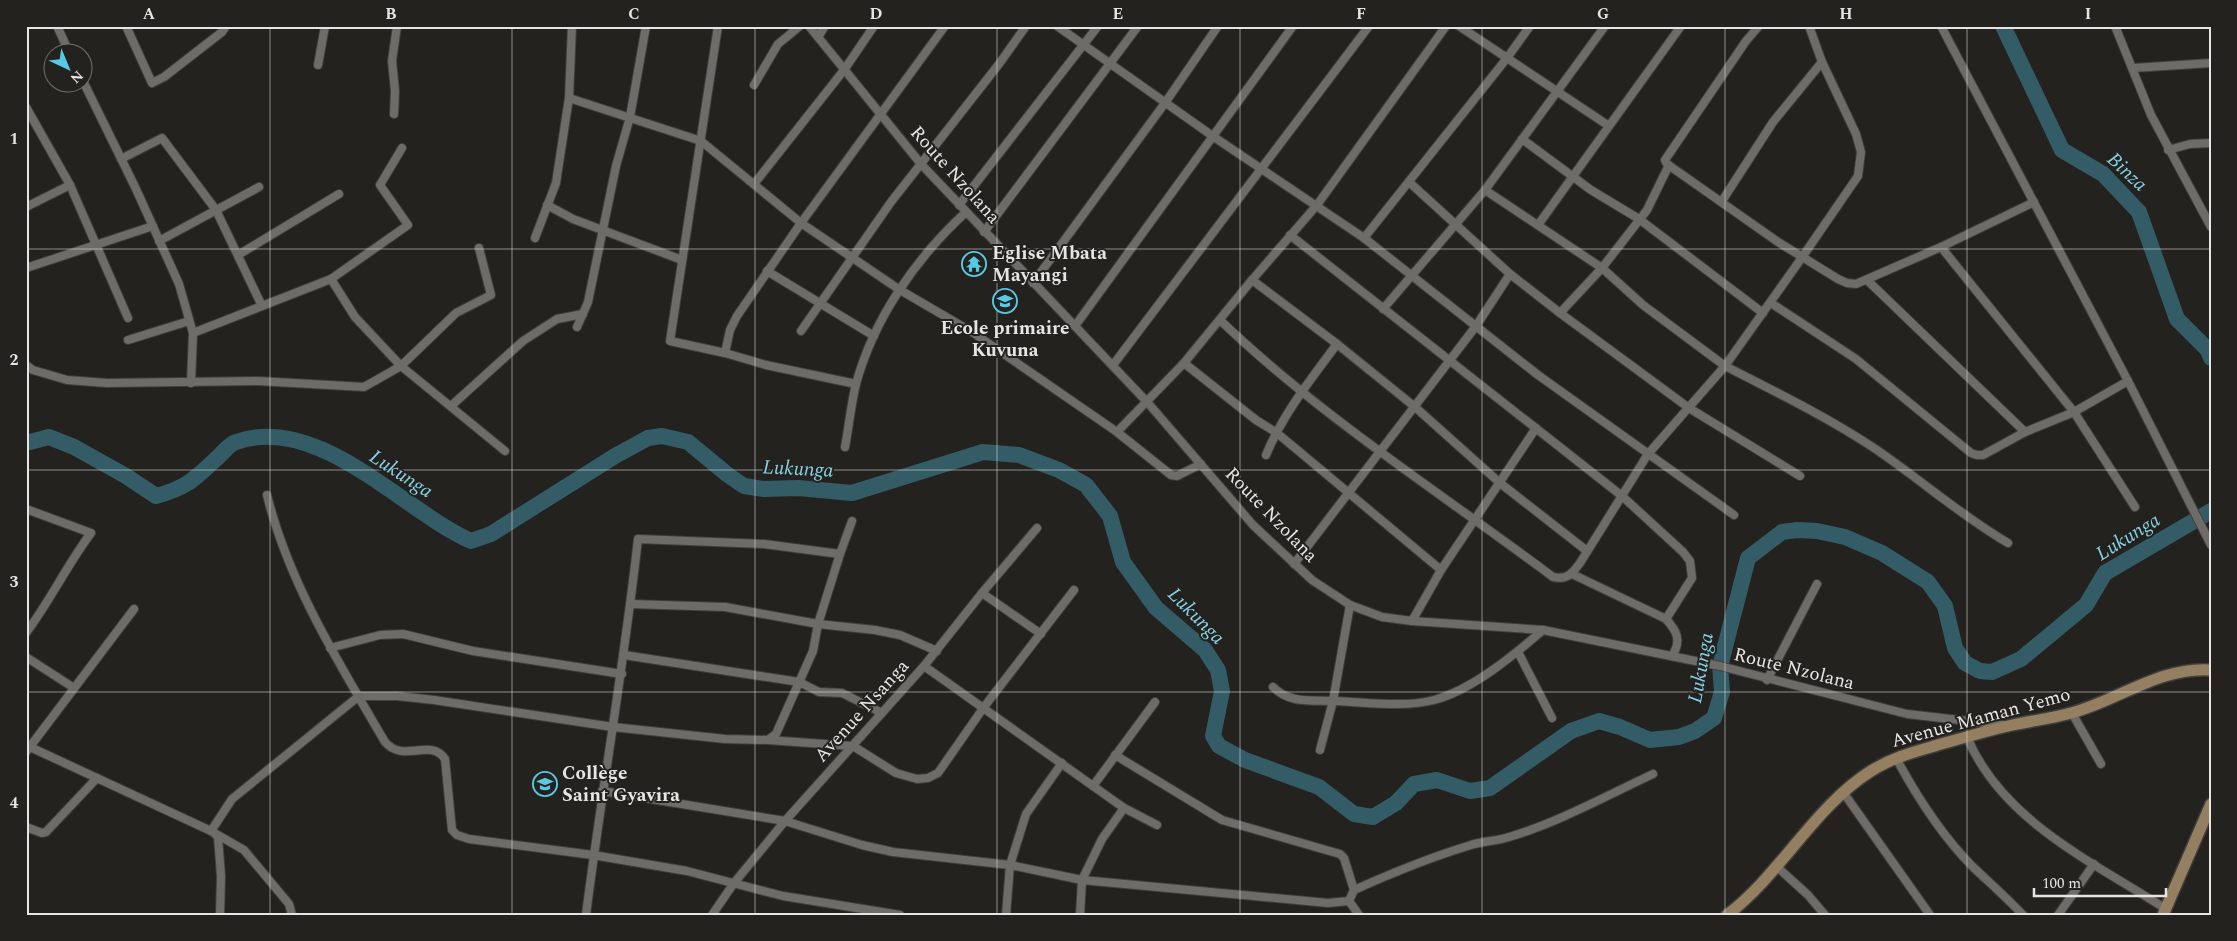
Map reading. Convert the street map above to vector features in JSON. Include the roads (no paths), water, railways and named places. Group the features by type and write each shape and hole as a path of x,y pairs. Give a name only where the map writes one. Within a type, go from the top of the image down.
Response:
{"street":[{"path":"57,26 65,42"},
{"path":"126,26 152,83 164,77 222,32 226,26"},
{"path":"318,65 325,26"},
{"path":"394,114 395,91 392,61 397,26"},
{"path":"535,238 556,183 569,98 572,26"},
{"path":"577,327 588,302 616,166 630,117 646,26"},
{"path":"718,26 670,341 725,352 766,366 856,384"},
{"path":"754,84 778,44 800,26"},
{"name":"Route Nzolana","path":"809,26 921,164 1148,403 1253,525 1312,580 1350,605 1382,617 1412,621 1543,630 1700,662 1907,714 2008,726"},
{"path":"818,37 825,26"},
{"path":"754,184 844,70 874,26"},
{"path":"725,352 730,330 737,316 767,271 945,26"},
{"path":"801,331 851,257 1026,26"},
{"path":"1057,26 1084,47 1214,137 1364,238 1538,375 1734,515"},
{"path":"959,205 1084,47 1098,26"},
{"path":"984,232 1138,26"},
{"path":"1033,283 1165,103 1218,26"},
{"path":"1075,326 1293,26"},
{"path":"1113,365 1369,26"},
{"path":"1117,432 1148,403 1184,363 1317,205 1446,26"},
{"path":"1460,26 1609,126"},
{"path":"1364,238 1508,58 1530,26"},
{"path":"1383,309 1411,274 1485,190 1605,26"},
{"path":"1538,225 1681,26"},
{"path":"1759,26 1746,41 1665,158 1665,162 1778,242 1847,283 1856,284 1940,247 2034,202"},
{"path":"1220,320 1260,359 1301,392 1380,452 1475,518 1553,577 1561,579 1572,574 1648,454 1725,366 1804,256 1858,176 1861,152 1856,134 1822,62 1809,26"},
{"path":"1941,26 2128,380 2211,545"},
{"path":"2115,26 2151,115 2168,150 2211,227"},
{"path":"1722,201 1773,122 1822,62"},
{"path":"2133,68 2211,63"},
{"path":"88,92 179,284 192,333 191,383"},
{"path":"569,98 701,141 801,223 900,290 972,332 1117,432 1171,475 1178,476 1201,464"},
{"path":"26,107 70,185 128,318"},
{"path":"121,159 162,138 216,210 262,306"},
{"path":"1522,139 1574,177 1639,220 1763,313"},
{"path":"2168,150 2190,144 2211,143"},
{"path":"192,333 331,279 408,225 380,185 402,148"},
{"path":"1560,313 1602,268 1639,220 1652,201 1670,165"},
{"path":"1409,182 1510,274 1560,313 1689,408 1800,476"},
{"path":"26,207 70,185"},
{"path":"159,241 259,187"},
{"path":"1485,190 1602,268 1643,305 1725,366 1830,419 1876,450 1979,526 2008,543"},
{"path":"238,255 339,194"},
{"path":"547,205 573,219 602,231 682,260"},
{"path":"845,447 856,384 874,336 900,290 929,250 966,212"},
{"path":"26,268 152,226"},
{"path":"1290,235 1622,496 1663,533 1690,561 1692,578 1666,619"},
{"path":"1940,247 2074,412 2135,507"},
{"path":"26,365 33,370 67,380 107,383 258,381 364,387 401,366 456,313 490,296 479,248"},
{"path":"767,271 874,336"},
{"path":"1294,564 1476,326 1510,274"},
{"path":"331,279 355,317 401,366 505,451"},
{"path":"1252,280 1337,344 1415,407 1500,483 1587,551"},
{"path":"1868,280 2025,432"},
{"path":"1771,303 1856,359 1970,453 1983,455 2025,432 2074,412 2128,380"},
{"path":"451,406 523,341 557,319 583,314"},
{"path":"128,340 189,321"},
{"path":"1266,455 1301,392 1337,344"},
{"path":"1184,363 1256,420 1277,433 1442,570"},
{"path":"1412,621 1475,518 1536,428"},
{"path":"267,495 279,538 292,570 330,648 391,749 400,752 435,750 441,753 445,759 452,830 457,835 469,839 594,855 687,871 809,901 900,915"},
{"path":"26,509 91,533 70,562 37,618 26,632"},
{"path":"768,740 776,734 813,651 818,624 852,521"},
{"name":"Avenue Nsanga","path":"712,915 734,883 785,821 937,651 982,593 1037,528"},
{"path":"586,915 602,791 622,674 638,539 764,544 840,554"},
{"path":"1572,574 1666,619 1675,629 1678,637 1676,650 1672,656"},
{"path":"1768,680 1817,584"},
{"path":"211,831 232,799 358,696 397,696 434,700 614,727 725,739 853,746 896,773 917,779 928,778 938,773 984,707 1074,590"},
{"path":"982,593 1040,634"},
{"path":"630,604 725,607 818,624 849,626 900,635 937,651"},
{"path":"1320,750 1332,701 1350,605"},
{"path":"134,609 28,750 97,778 211,831 244,850 289,904 292,915"},
{"path":"1273,687 1280,694 1292,698 1381,703 1434,700 1473,683 1518,652 1543,630"},
{"path":"330,648 380,635 404,634 473,652 622,674"},
{"path":"1518,652 1552,718"},
{"path":"624,655 799,682 819,692 842,693 882,713"},
{"path":"26,657 74,688"},
{"path":"2198,669 2211,663"},
{"path":"924,666 1124,808 1157,825"},
{"name":"Avenue Maman Yemo","path":"1729,914 1776,866 1843,792 1871,771 1896,758 1967,736 2072,713 2131,688 2174,674 2198,669 2211,670"},
{"path":"1093,786 1155,702"},
{"path":"2072,713 2101,764"},
{"path":"1967,736 1978,761 1992,780 2015,806 2037,826 2164,912 2211,804"},
{"path":"1115,756 1222,820 1340,854 1344,858 1354,890 1349,901"},
{"path":"1896,758 1914,791 1972,866 2000,890 2023,915"},
{"path":"1006,915 1010,865 1026,814 1062,763"},
{"path":"1354,890 1430,858 1474,844 1508,837 1535,827 1570,813 1653,774"},
{"path":"26,827 46,832 97,778"},
{"path":"602,791 785,821 862,845 894,852 1010,865 1082,880 1328,903 1349,901"},
{"path":"1843,792 1930,915"},
{"path":"1080,915 1082,880 1102,839 1124,808"},
{"path":"211,831 218,837 222,876 220,915"},
{"path":"2058,915 2094,864"},
{"path":"1776,866 1808,895 1825,915"},
{"path":"1349,901 1359,915"}],"waterway":[{"name":"Binza","path":"2003,26 2062,150 2103,174 2139,212 2177,319 2208,350 2211,358"},
{"name":"Lukunga","path":"26,443 49,437 74,447 126,476 156,496 175,490 189,482 202,473 233,443 267,437 298,441 328,452 358,469 444,527 471,541 491,534 615,456 648,438 662,436 688,442 744,486 764,489 798,488 852,493 983,452 1019,455 1059,470 1086,485 1110,516 1123,562 1156,608 1205,650 1218,670 1222,691 1213,736 1219,746 1245,760 1319,787 1354,814 1373,817 1396,803 1414,784 1437,780 1470,791 1490,788 1571,731 1599,721 1620,727 1650,740 1679,737 1695,731 1714,718 1722,692 1720,666 1748,558 1782,532 1798,530 1817,531 1845,537 1882,553 1928,582 1945,606 1955,648 1965,663 1980,671 1992,672 2021,659 2086,605 2105,573 2211,511"}],"place":[{"name":"Eglise Mbata Mayangi","path":"974,264"},
{"name":"Ecole primaire Kuvuna","path":"1005,301"},
{"name":"Collège Saint Gyavira","path":"545,784"}]}
